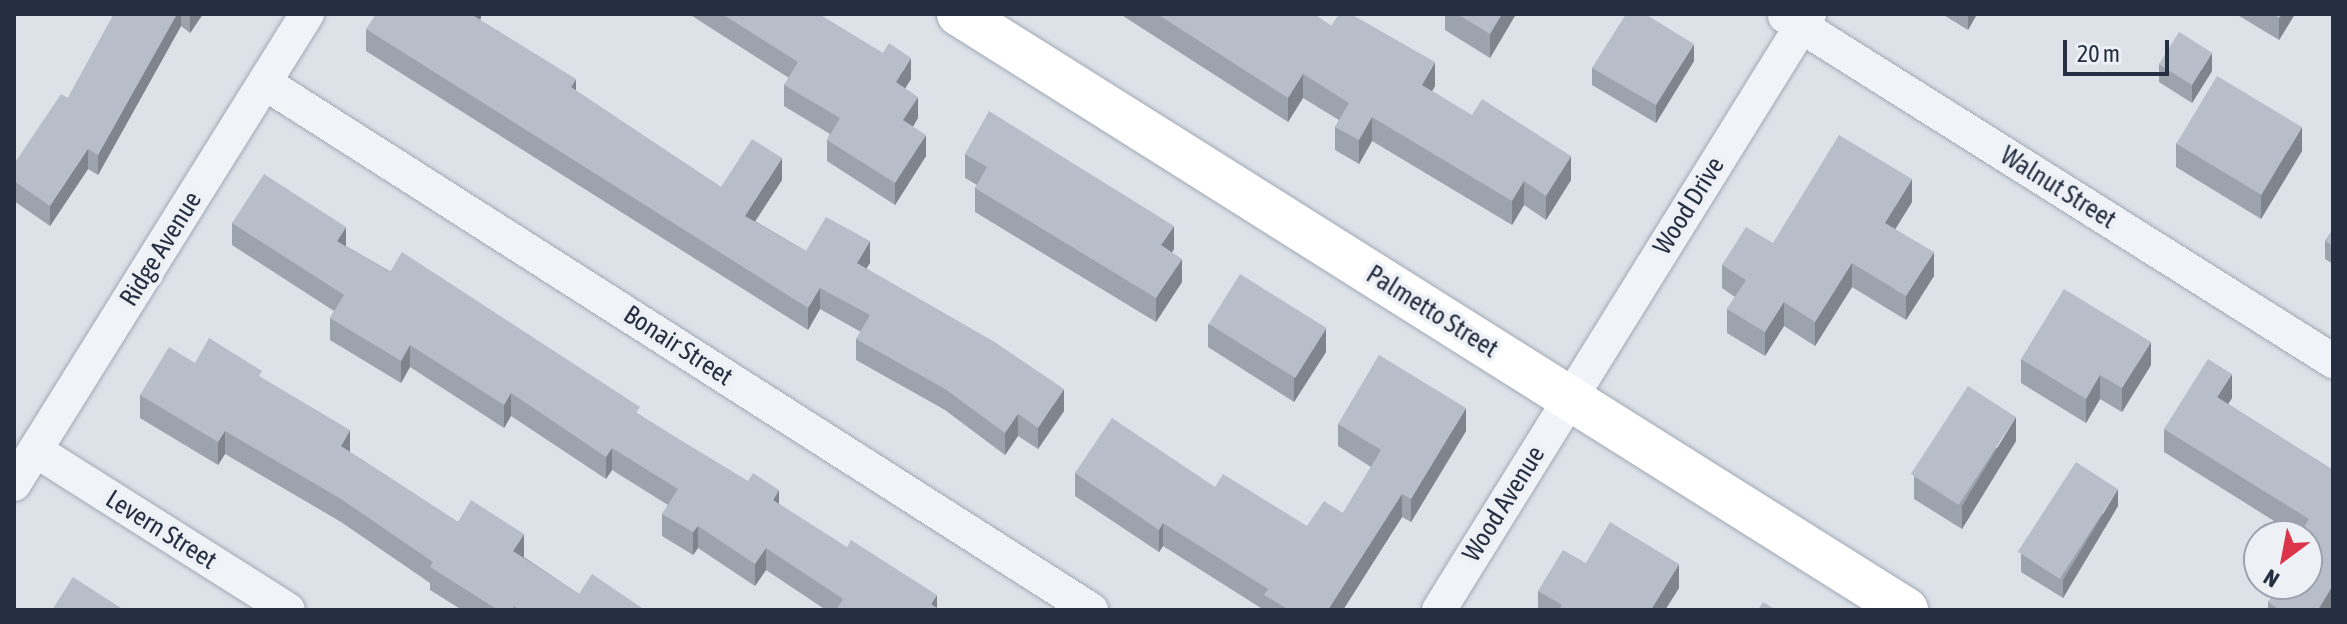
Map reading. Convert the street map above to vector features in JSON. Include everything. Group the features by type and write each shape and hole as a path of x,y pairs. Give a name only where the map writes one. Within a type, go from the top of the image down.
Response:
{"street":[{"name":"Ridge Avenue","path":"14,484 307,14"},
{"name":"Palmetto Street","path":"959,14 1906,610"},
{"name":"Wood Drive","path":"1569,399 1798,18"},
{"name":"Walnut Street","path":"1798,18 2333,361"},
{"name":"Bonair Street","path":"265,83 1091,610"},
{"name":"Wood Avenue","path":"1439,610 1569,399"},
{"name":"Levern Street","path":"35,450 288,610"}],"building":[{"path":"114,14 177,14 98,155 88,149 50,206 14,181 14,164 61,94 68,98"},
{"path":"376,14 471,14 576,79 571,87 721,187 752,139 782,158 745,216 806,251 826,217 870,241 857,263 993,341 1064,389 1038,428 1018,414 1005,433 945,389 856,339 870,315 820,288 808,308 366,29"},
{"path":"722,14 819,14 883,53 889,43 911,58 896,82 918,97 903,120 926,135 895,183 827,140 840,118 784,85 798,62"},
{"path":"1157,14 1314,14 1331,26 1339,14 1351,14 1435,62 1422,85 1472,115 1482,99 1571,156 1546,196 1524,181 1512,201 1372,117 1359,140 1335,127 1349,103 1303,74 1288,98"},
{"path":"1457,14 1502,14 1490,34"},
{"path":"1626,14 1645,14 1694,44 1656,105 1592,68"},
{"path":"2179,32 2212,53 2192,85 2159,64"},
{"path":"2217,76 2302,127 2261,195 2176,144"},
{"path":"989,111 1174,226 1161,245 1182,259 1156,298 975,188 987,167 965,154"},
{"path":"1839,135 1912,179 1885,223 1934,252 1906,296 1852,263 1815,322 1784,302 1765,332 1727,309 1746,280 1722,265 1746,227 1773,243"},
{"path":"264,174 346,227 337,241 390,272 402,252 640,407 636,413 748,481 753,473 779,490 773,500 847,547 851,540 937,595 931,604 940,610 836,610 843,599 766,548 755,564 698,526 693,532 662,514 678,489 612,448 606,457 511,393 504,405 410,345 401,361 330,318 344,295 232,223"},
{"path":"2333,229 2333,246 2325,241"},
{"path":"1240,274 1327,328 1295,378 1209,324"},
{"path":"2064,289 2151,342 2122,388 2100,375 2086,399 2021,359"},
{"path":"209,338 262,371 259,376 350,430 341,446 458,522 471,500 524,534 513,551 579,594 592,574 641,610 520,610 514,606 511,610 498,610 430,567 433,562 341,499 225,431 218,442 140,395 169,347 195,363"},
{"path":"1379,355 1466,408 1411,499 1402,494 1328,610 1289,610 1264,595 1268,589 1163,523 1159,530 1075,473 1112,418 1215,487 1223,474 1307,526 1324,501 1343,513 1381,450 1338,424"},
{"path":"2208,359 2232,374 2217,397 2333,470 2333,585 2318,610 2280,610 2268,602 2323,600 2323,520 2308,520 2164,429"},
{"path":"1968,386 2016,417 1959,505 1911,474"},
{"path":"2076,462 2118,489 2060,579 2018,552"},
{"path":"1610,522 1679,564 1651,610 1559,610 1562,605 1538,591 1563,550 1586,563"},
{"path":"73,577 124,610 52,610"},
{"path":"1763,602 1776,610 1758,610"}]}
